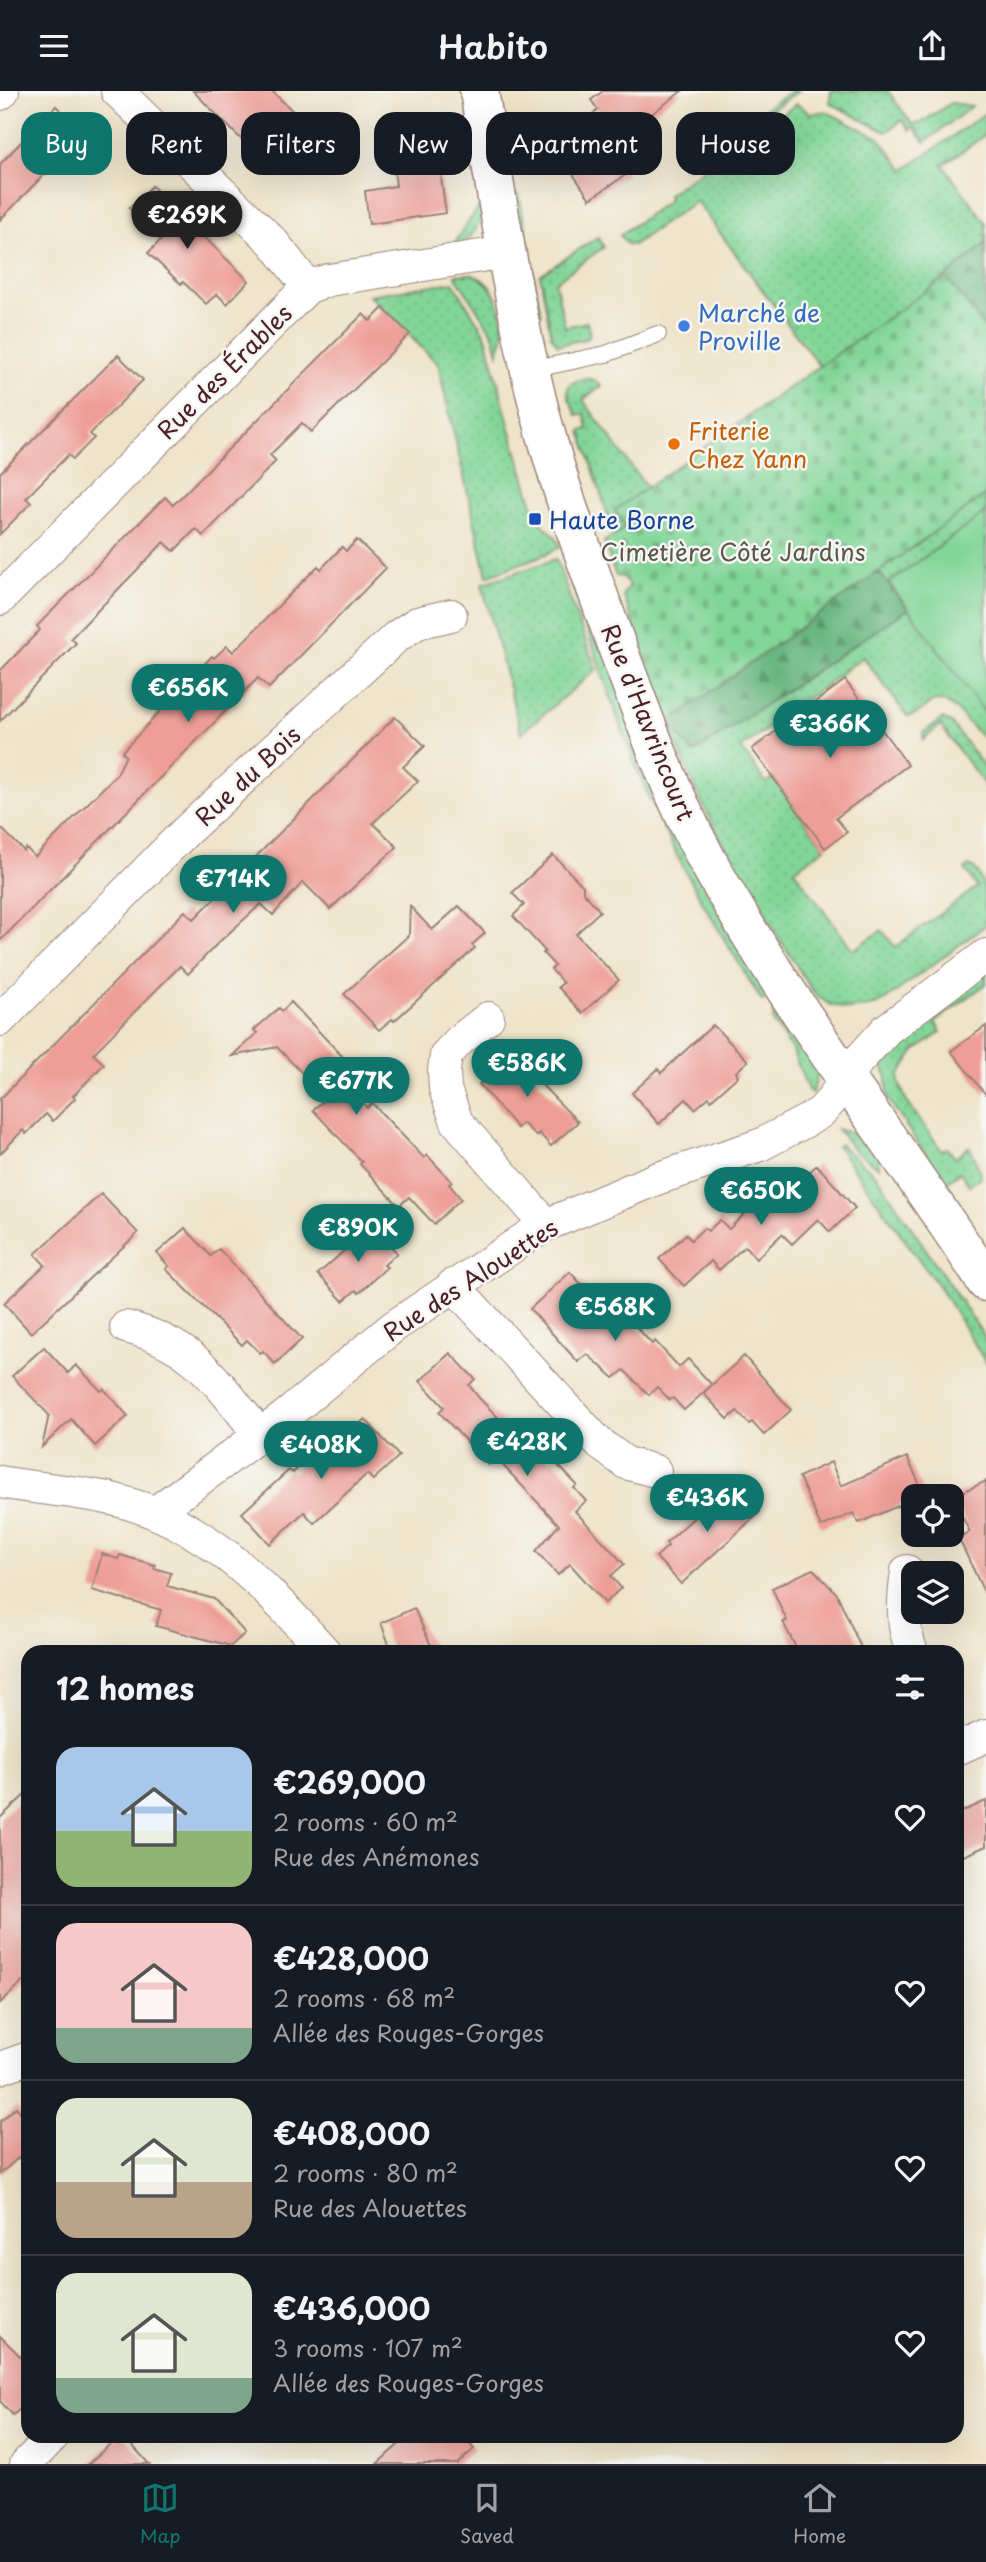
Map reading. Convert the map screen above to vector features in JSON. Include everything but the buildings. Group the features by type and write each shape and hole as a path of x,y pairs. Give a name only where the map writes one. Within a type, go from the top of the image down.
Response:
{"street":[{"path":"117,91 273,242 308,287"},
{"name":"Rue d'Havrincourt","path":"479,91 506,252 530,370 549,445 586,560 632,688 678,800 705,856 736,910 846,1078 986,1282"},
{"name":"Rue des Érables","path":"0,599 308,287 329,280 506,252"},
{"name":"Rue du Bois","path":"0,1020 185,832 396,637 417,623 451,615"},
{"name":"Rue des Alouettes","path":"156,1513 311,1396 393,1327 546,1225 656,1179 741,1152 775,1138 821,1112 870,1046 887,1028 986,955"},
{"path":"488,1018 446,1055 445,1089 457,1122 546,1225"},
{"path":"453,1285 600,1444 626,1463 655,1471"},
{"path":"126,1327 158,1337 202,1364 260,1435"},
{"path":"0,1482 99,1496 156,1513 205,1538 243,1569 318,1645"},
{"path":"904,1624 910,1645"},
{"path":"964,1746 986,1735"},
{"path":"0,2068 21,2060"},
{"path":"26,2464 46,2443"}],"lane":[{"path":"530,370 606,354 658,334"}],"green space":[{"path":"791,91 798,91 768,112 760,112"},
{"path":"831,91 888,91 912,124 921,123 951,103 972,106 925,142 914,127 910,130 902,120 886,132 830,103"},
{"path":"797,104 811,114 825,111 879,138 904,170 986,113 986,134 943,165 986,223 986,243 946,277 820,367 696,201 633,245 627,244 620,235 669,200 668,194 695,175 795,175 795,112 786,112"},
{"path":"511,194 519,194 541,315 532,316"},
{"path":"479,207 482,213 475,230 464,242 453,247 454,243"},
{"path":"598,237 604,247 555,282 565,327 587,322 590,335 586,339 558,345 551,335 540,275"},
{"path":"986,245 986,330 946,277"},
{"path":"470,274 491,288 499,304 504,330 498,353 493,334 455,275"},
{"name":"Cimetière Côté Jardins","path":"946,277 986,330 986,495 668,722 623,595 629,586 623,577 616,576 604,542 625,528 615,510"},
{"path":"453,282 486,336 537,519 556,537 560,547 487,576 438,364 369,295"},
{"path":"587,378 601,386 583,400 647,488 615,510 625,528 614,535 581,431 588,429 585,414 577,415 568,392 572,384"},
{"path":"986,495 986,739 956,710 943,702 933,702 912,716 907,716 863,657 741,748 766,783 773,778 825,848 794,870 853,950 882,930 895,947 977,887 965,869 969,866 975,869 982,882 986,925 884,1001 870,1007 847,1009 829,1004 813,992 729,855 697,793 668,722 694,753 907,609 878,571"},
{"path":"986,512 986,714 889,583"},
{"path":"556,559 596,670 521,733 482,584"},
{"path":"574,568 773,994 762,1001 690,880 639,774 567,570"},
{"path":"878,571 908,609 693,753 668,722"},
{"path":"942,719 951,723 986,769 986,787 940,725 923,740 923,733"},
{"path":"986,972 986,984 935,1022 941,1032 914,1052 899,1076 907,1102 942,1151 947,1148 955,1158 969,1147 975,1158 981,1177 969,1185 960,1172 945,1183 888,1099 887,1077 881,1064 896,1041"},
{"path":"780,1006 816,1064 818,1074 812,1093 808,1090 792,1050 773,1021 774,1010"},
{"path":"837,1129 867,1138 880,1153 878,1167 855,1151"},
{"path":"840,1144 879,1179 986,1339 986,1363 944,1294 837,1146"}],"place":[{"name":"Marché de Proville","path":"684,326"},
{"name":"Friterie Chez Yann","path":"674,444"},
{"name":"Haute Borne","path":"535,519"}]}
